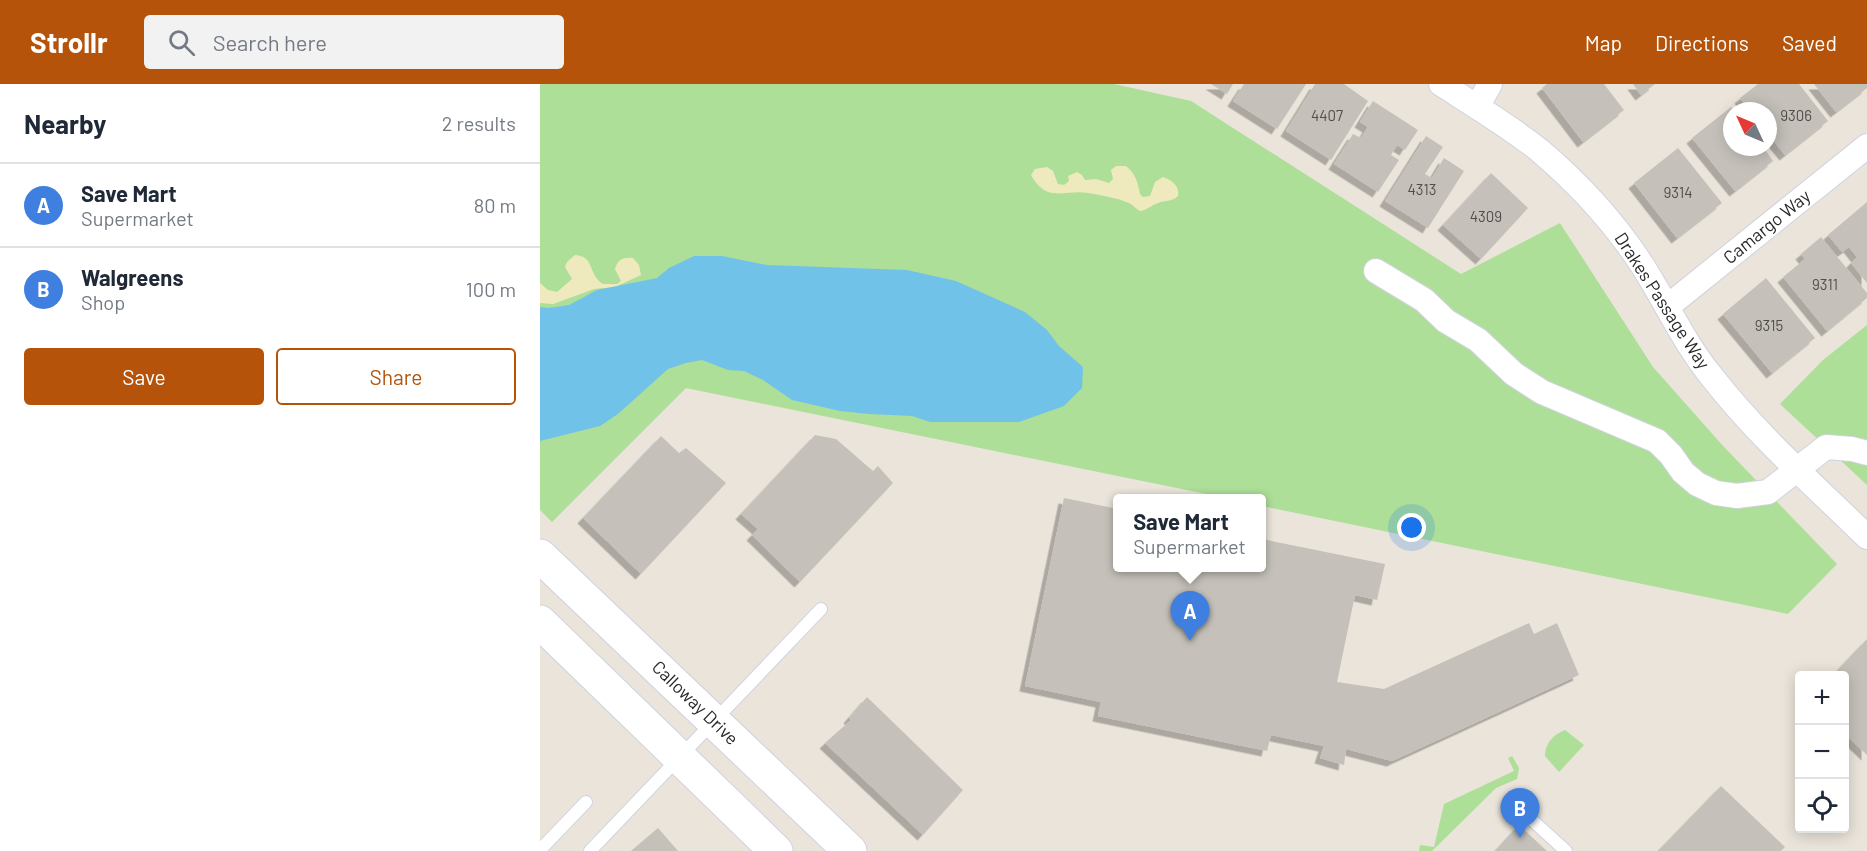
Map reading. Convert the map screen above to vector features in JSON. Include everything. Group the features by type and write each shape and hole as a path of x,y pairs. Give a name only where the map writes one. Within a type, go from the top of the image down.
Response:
{"main road":[{"name":"Calloway Drive","path":"540,556 850,851"},
{"path":"540,622 776,851"}],"street":[{"name":"Drakes Passage Way","path":"1441,84 1538,149 1612,222 1642,264 1710,375 1743,416 1867,537"},
{"path":"1477,107 1490,84"},
{"name":"Camargo Way","path":"1667,307 1867,146"},
{"path":"1376,271 1424,300 1446,321 1478,340 1514,374 1542,392 1657,441 1690,478 1716,493 1737,496 1768,492 1826,447 1867,453"}],"lane":[{"path":"590,851 821,609"},
{"path":"1510,800 1566,851"},
{"path":"540,850 585,802"}],"green space":[{"path":"540,84 1114,84 1191,101 1461,274 1560,223 1653,367 1724,447 1837,564 1788,614 1266,507 1266,494 1206,494 686,388 552,522 540,510"},
{"path":"1867,325 1867,485 1780,404 1823,360"},
{"path":"1565,730 1584,745 1559,772 1545,756 1545,751 1550,740"},
{"path":"1512,756 1519,768 1517,779 1496,788 1432,851 1419,851 1420,845 1434,847 1444,804 1514,771 1508,758"}],"sand":[{"path":"1116,166 1126,166 1132,172 1143,197 1150,196 1155,182 1163,177 1175,184 1178,196 1140,211 1129,203 1104,196 1080,192 1050,192 1037,184 1031,175 1035,169 1047,167 1053,171 1058,184 1064,185 1069,181 1068,176 1077,172 1085,180 1096,179 1109,183 1113,179 1111,170"},
{"path":"575,255 589,262 595,276 603,284 617,284 621,281 615,269 619,261 624,258 633,258 639,265 641,275 615,287 594,289 553,304 540,303 540,283 548,290 557,292 572,279 565,267"}],"water":[{"path":"694,256 722,256 767,265 907,270 956,281 1025,312 1047,330 1059,346 1083,367 1082,388 1064,406 1019,422 930,422 912,416 840,411 792,400 763,380 744,371 728,370 702,360 668,369 618,414 600,426 540,441 540,307 569,305 597,290 657,278 669,268"}],"building":[{"path":"1211,84 1233,84 1227,94"},
{"path":"1244,84 1306,84 1277,129 1233,101"},
{"path":"1315,84 1344,84 1368,101 1331,160 1286,131"},
{"path":"1547,84 1604,84 1624,110 1583,142 1542,88"},
{"path":"1633,84 1655,84 1641,95"},
{"path":"1758,84 1799,84 1828,121 1785,155 1777,145 1777,102 1743,102 1740,98"},
{"path":"1814,84 1867,84 1867,88 1836,112"},
{"path":"1373,101 1418,130 1405,150 1397,145 1391,155 1399,160 1378,192 1334,164 1353,134 1361,138 1368,127 1360,122"},
{"path":"1723,113 1723,156 1769,156 1773,161 1735,191 1692,138"},
{"path":"1426,136 1443,147 1425,174 1432,178 1444,158 1464,171 1428,228 1385,201"},
{"path":"1678,148 1722,203 1677,238 1634,183"},
{"path":"1491,173 1528,208 1481,259 1443,225"},
{"path":"1867,202 1867,283 1851,263 1857,257 1849,247 1842,252 1828,235"},
{"path":"1821,237 1867,293 1867,298 1827,331 1783,277 1805,259 1801,254"},
{"path":"1766,278 1815,338 1772,373 1723,314"},
{"path":"815,435 836,439 873,471 878,466 893,483 800,582 752,535 758,529 741,514"},
{"path":"661,436 679,453 686,448 726,483 641,574 583,518"},
{"path":"1064,498 1113,508 1113,572 1266,572 1266,540 1385,564 1377,600 1355,595 1337,682 1384,689 1529,623 1534,634 1557,623 1579,675 1392,761 1346,749 1344,765 1320,758 1324,746 1271,735 1267,751 1098,716 1101,702 1025,686"},
{"path":"1867,639 1867,755 1849,738 1849,671 1837,671"},
{"path":"867,697 963,790 923,835 825,743 851,720 849,718"},
{"path":"1721,786 1785,847 1781,851 1658,851"},
{"path":"1519,825 1547,851 1495,851"},
{"path":"658,828 678,851 631,851"}],"place":[{"name":"Save Mart","path":"1190,641"},
{"name":"Walgreens","path":"1520,838"}]}
